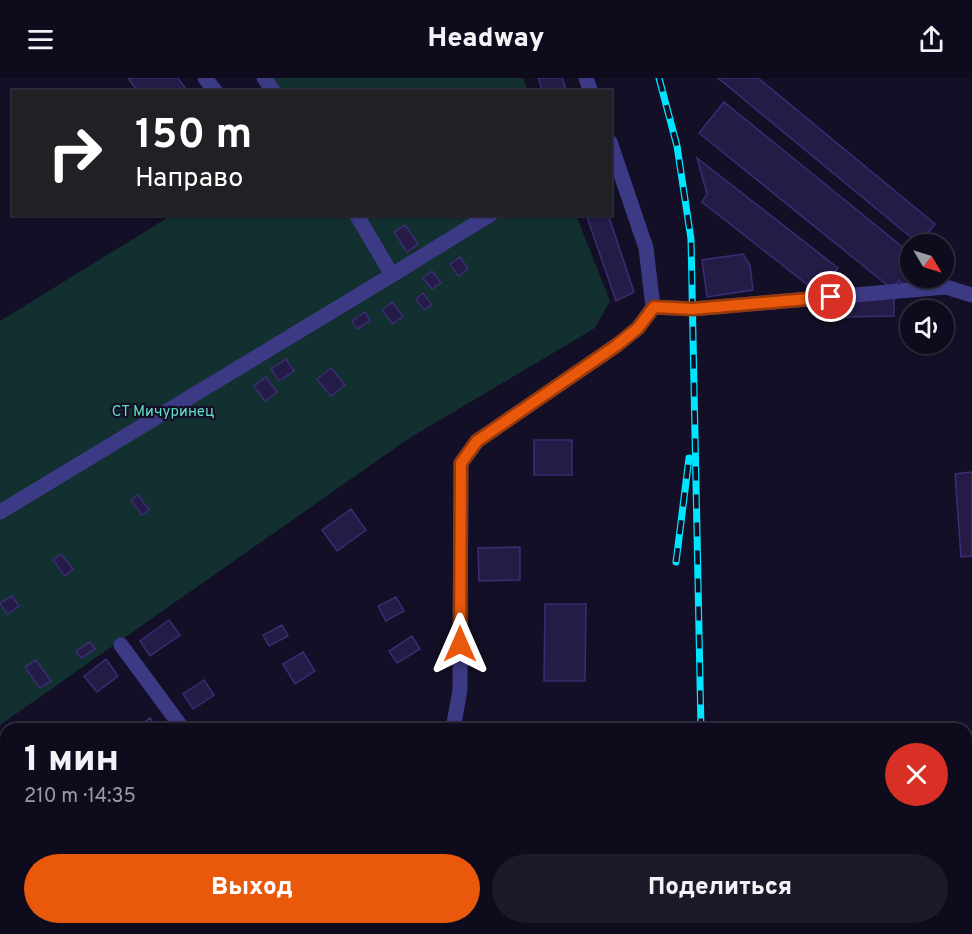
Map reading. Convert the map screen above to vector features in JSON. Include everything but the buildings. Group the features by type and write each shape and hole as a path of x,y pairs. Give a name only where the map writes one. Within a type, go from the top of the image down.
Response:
{"street":[{"path":"205,78 214,90"},
{"path":"454,723 460,690 461,463 477,441 617,345 638,328 654,307 646,248 612,148"},
{"path":"357,216 392,275"},
{"path":"0,512 488,216"},
{"path":"654,307 693,309 946,287 972,295"},
{"path":"121,645 179,723"}],"green space":[{"path":"266,78 523,78 528,90 272,90"},
{"name":"СТ Мичуринец","path":"170,216 576,216 610,301 595,328 408,439 3,723 0,723 0,321"}],"railway":[{"path":"659,78 677,146 691,239 701,723"},
{"path":"676,562 689,458"}],"route":[{"path":"460,644 461,463 477,441 617,345 638,328 654,307 693,309 831,297"}]}
